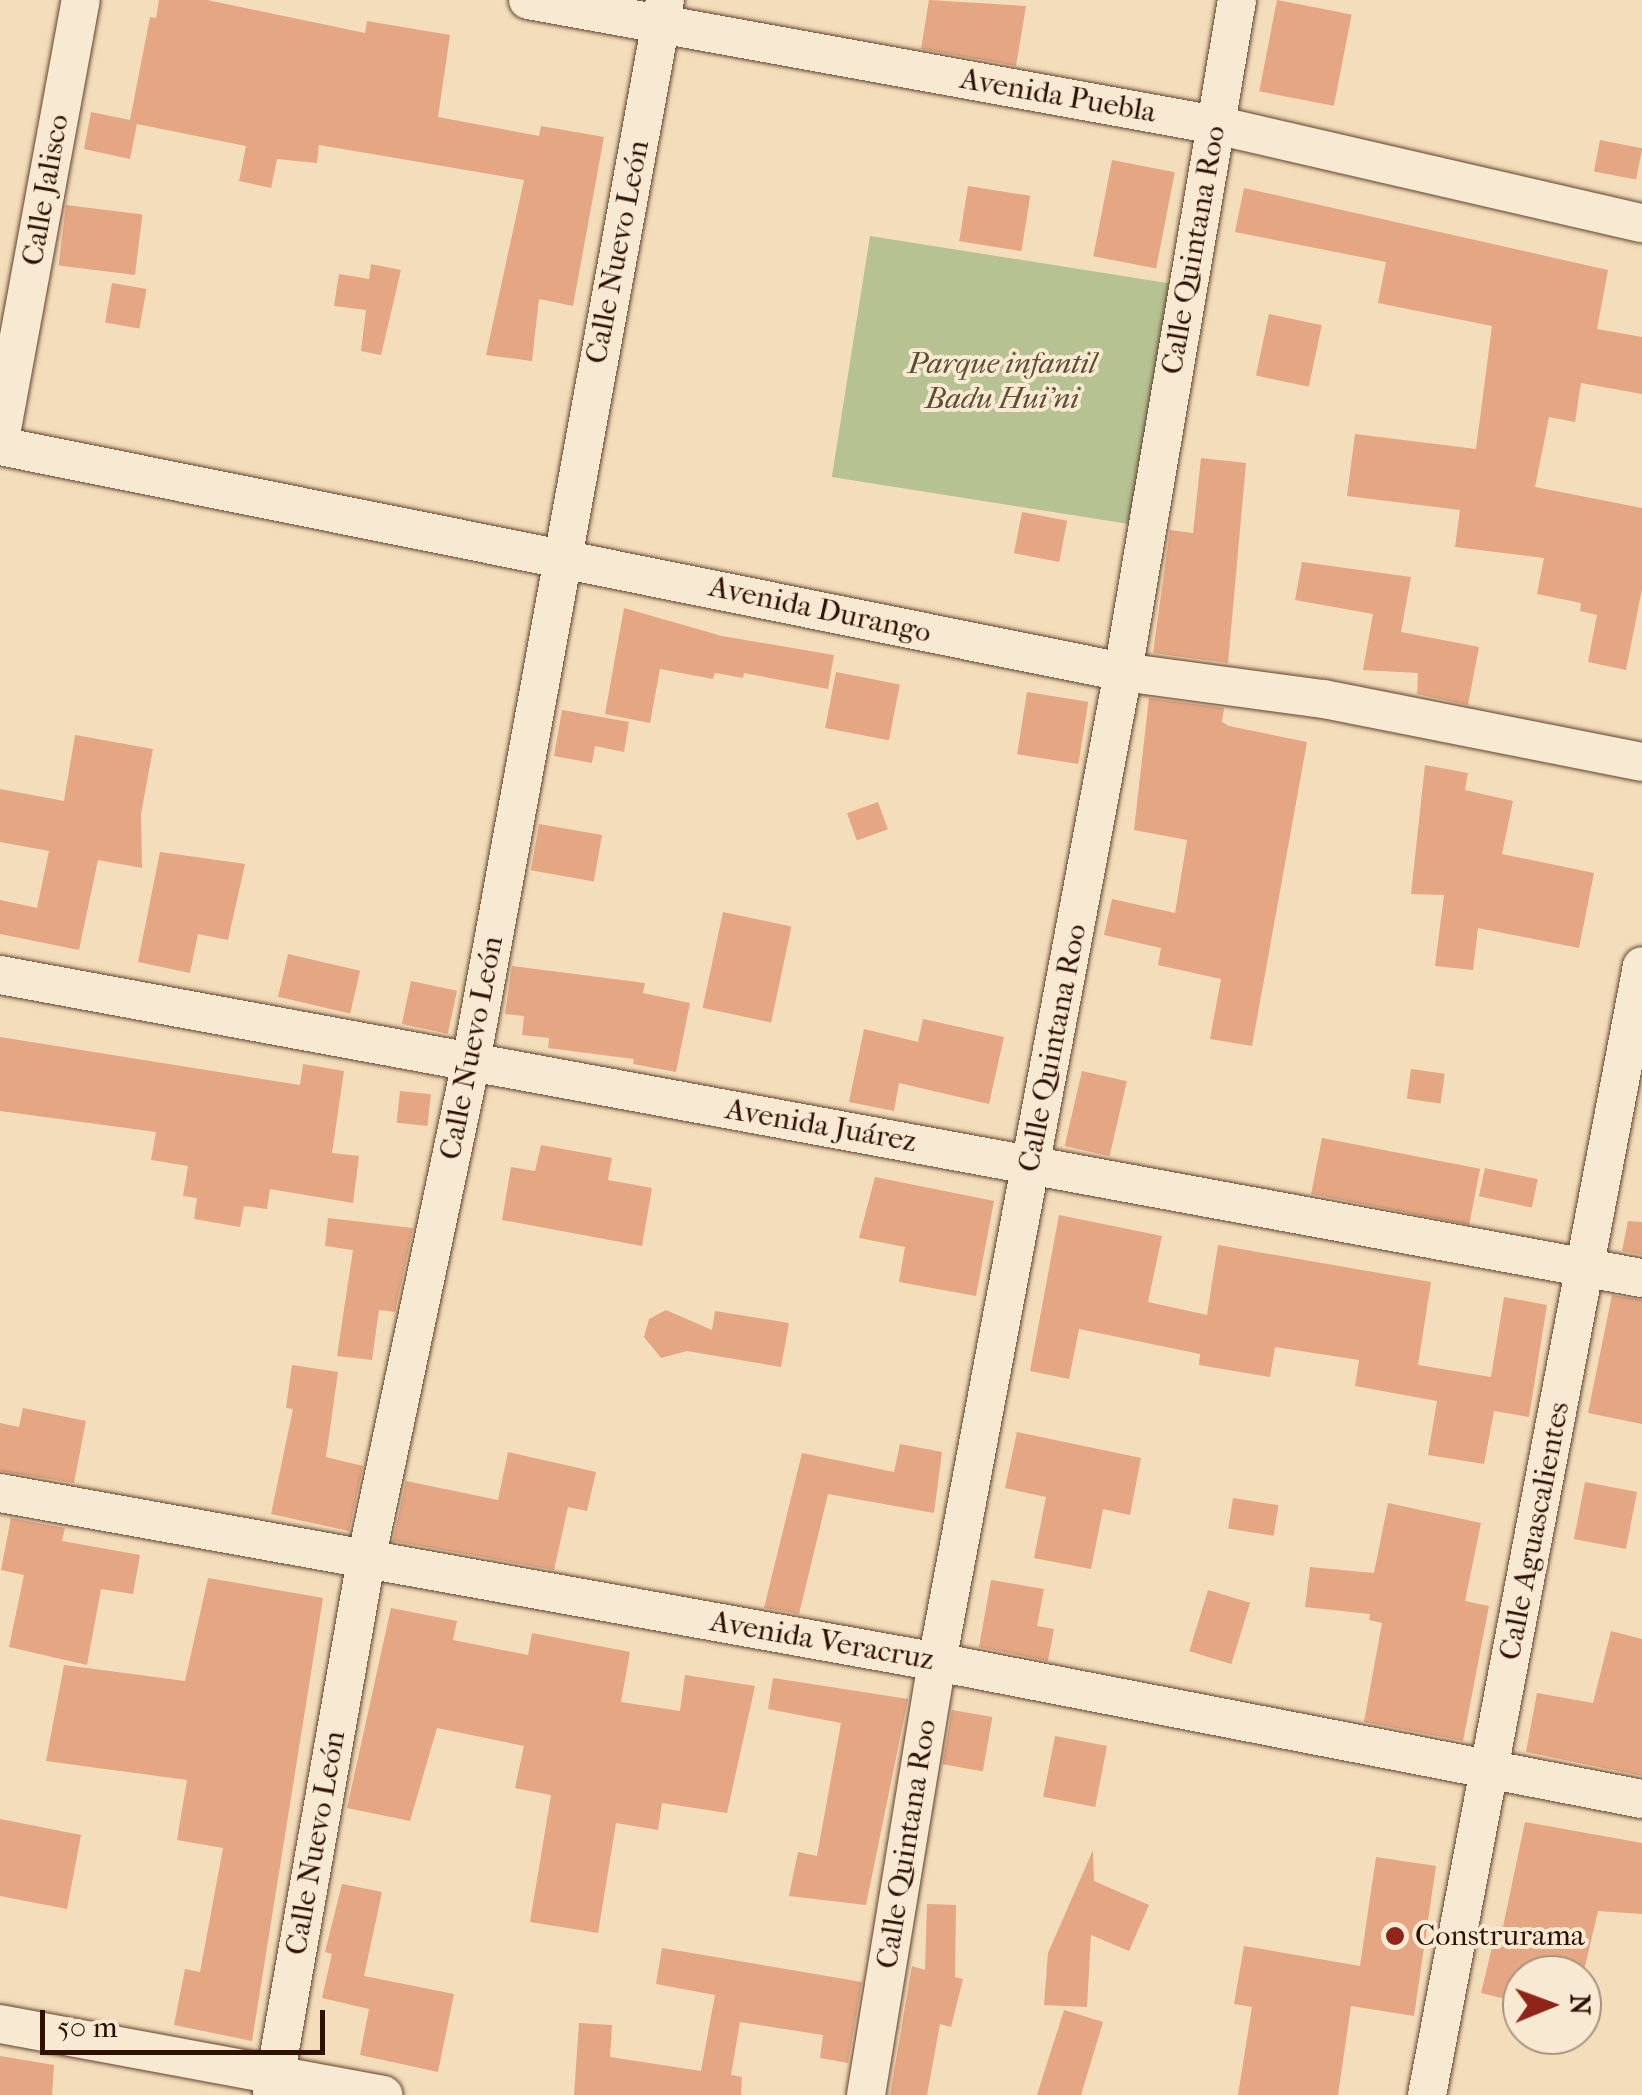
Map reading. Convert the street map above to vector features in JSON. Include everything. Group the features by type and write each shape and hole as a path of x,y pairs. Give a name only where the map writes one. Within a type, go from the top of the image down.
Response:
{"street":[{"name":"Calle Jalisco","path":"0,443 82,0"},
{"name":"Avenida Puebla","path":"528,0 663,12 1216,125 1642,224"},
{"name":"Calle Quintana Roo","path":"866,2095 937,1662 1123,672 1237,0"},
{"name":"Calle Nuevo León","path":"274,2085 366,1560 471,1062 663,12"},
{"name":"Avenida Durango","path":"0,443 1123,672 1324,699 1642,762"},
{"name":"Calle Aguascalientes","path":"1427,2095 1487,1770 1588,1268 1642,966"},
{"name":"Avenida Juárez","path":"0,975 1642,1278"},
{"name":"Avenida Veracruz","path":"0,1493 937,1662 1642,1800"},
{"path":"0,2024 274,2085 382,2095"}],"green space":[{"name":"Parque infantil Badu Hui'ni","path":"870,236 1173,284 1135,525 832,477"}],"building":[{"path":"159,0 207,0 365,33 367,21 450,35 438,117 539,136 541,126 604,137 573,306 539,299 532,361 486,355 524,180 319,145 317,163 277,159 271,188 239,181 246,146 137,124 130,159 84,149 91,112 130,120 150,17 156,18"},
{"path":"929,0 1026,6 1016,66 921,49"},
{"path":"1277,0 1352,15 1334,106 1259,91"},
{"path":"1600,140 1642,148 1636,180 1594,171"},
{"path":"1112,160 1175,172 1156,268 1093,256"},
{"path":"968,186 1030,196 1021,251 959,241"},
{"path":"1244,188 1608,270 1597,329 1642,337 1642,394 1581,383 1575,422 1549,417 1535,487 1642,508 1642,589 1626,670 1588,662 1597,615 1580,611 1581,603 1537,594 1544,558 1455,547 1460,510 1347,496 1355,434 1476,449 1492,326 1378,303 1386,262 1235,232"},
{"path":"66,205 142,214 135,275 59,266"},
{"path":"371,264 401,270 381,355 361,351 366,310 334,306 339,274 369,279"},
{"path":"112,283 146,289 140,328 105,322"},
{"path":"1269,314 1322,325 1309,387 1256,376"},
{"path":"1201,458 1246,463 1228,663 1153,653 1170,530 1193,533"},
{"path":"1022,512 1067,521 1059,562 1014,553"},
{"path":"1302,562 1411,577 1401,632 1479,647 1468,705 1417,694 1418,673 1363,670 1373,614 1295,600"},
{"path":"624,608 722,636 834,655 828,689 744,673 743,678 715,673 713,679 660,669 650,723 605,714"},
{"path":"836,672 900,684 889,740 825,728"},
{"path":"1027,692 1088,702 1078,764 1017,754"},
{"path":"1149,698 1224,708 1222,722 1229,726 1307,742 1252,1046 1210,1039 1221,979 1158,965 1161,948 1104,935 1112,899 1175,913 1187,840 1134,830"},
{"path":"562,710 629,722 624,752 595,746 592,763 554,756"},
{"path":"75,735 153,749 141,814 142,868 98,860 79,950 0,934 0,900 37,908 49,851 0,842 0,789 64,801"},
{"path":"1425,765 1468,773 1465,790 1513,801 1502,854 1594,873 1579,948 1478,928 1473,970 1435,966 1444,895 1411,894"},
{"path":"878,802 888,829 857,841 847,813"},
{"path":"539,824 602,835 594,881 531,870"},
{"path":"160,852 245,864 228,940 198,934 190,973 138,962"},
{"path":"723,912 791,927 771,1022 703,1008"},
{"path":"288,954 360,971 350,1014 278,997"},
{"path":"512,966 645,983 643,993 690,1003 676,1072 633,1064 634,1059 548,1048 549,1038 522,1035 524,1016 505,1014"},
{"path":"411,981 457,991 448,1034 402,1024"},
{"path":"923,1019 1004,1037 989,1104 899,1083 894,1111 849,1102 864,1029 918,1042"},
{"path":"0,1037 300,1085 303,1064 344,1071 332,1153 359,1156 353,1203 270,1189 267,1209 244,1206 240,1227 194,1219 197,1198 183,1196 188,1166 151,1160 156,1132 0,1111"},
{"path":"1411,1069 1445,1074 1440,1103 1407,1099"},
{"path":"1082,1071 1127,1081 1109,1156 1065,1146"},
{"path":"400,1091 431,1094 427,1126 397,1123"},
{"path":"1322,1138 1480,1169 1469,1225 1311,1194"},
{"path":"541,1145 612,1158 608,1180 652,1188 642,1246 502,1220 511,1167 535,1171"},
{"path":"1485,1168 1538,1179 1532,1208 1479,1196"},
{"path":"875,1177 994,1201 976,1296 899,1282 905,1247 859,1238"},
{"path":"1059,1215 1162,1236 1148,1302 1207,1315 1218,1245 1431,1282 1418,1365 1491,1377 1504,1297 1547,1305 1529,1417 1494,1411 1484,1464 1428,1455 1437,1401 1355,1386 1359,1360 1275,1347 1270,1377 1199,1365 1200,1354 1079,1329 1069,1379 1030,1371"},
{"path":"328,1218 413,1228 395,1312 379,1310 372,1360 337,1356 353,1250 325,1246"},
{"path":"1628,1221 1642,1222 1642,1255 1622,1251"},
{"path":"1612,1295 1642,1300 1642,1424 1588,1413"},
{"path":"666,1310 712,1330 715,1311 789,1323 781,1367 687,1351 661,1358 644,1337 649,1319"},
{"path":"292,1365 338,1372 326,1457 363,1466 349,1531 271,1514 293,1409 286,1408"},
{"path":"23,1408 86,1421 74,1483 0,1471 0,1423 19,1427"},
{"path":"1017,1432 1141,1458 1130,1515 1103,1509 1091,1569 1034,1558 1046,1497 1005,1488"},
{"path":"900,1444 942,1452 934,1513 828,1494 799,1614 764,1608 802,1453 894,1472"},
{"path":"508,1452 596,1472 587,1511 568,1507 554,1570 393,1541 406,1481 498,1500"},
{"path":"1585,1482 1637,1492 1626,1549 1574,1539"},
{"path":"1233,1498 1278,1505 1274,1536 1228,1529"},
{"path":"1388,1503 1481,1523 1465,1601 1489,1606 1463,1741 1364,1722 1382,1623 1369,1620 1370,1614 1305,1607 1310,1567 1374,1573"},
{"path":"11,1518 65,1528 62,1541 140,1555 133,1594 101,1589 87,1665 9,1647 24,1575 1,1570"},
{"path":"208,1578 323,1598 252,2041 174,2025 185,1969 200,1972 223,1848 177,1840 187,1780 46,1761 64,1665 185,1681"},
{"path":"991,1580 1044,1589 1037,1626 1054,1629 1048,1661 979,1647"},
{"path":"1208,1590 1250,1603 1231,1664 1189,1651"},
{"path":"391,1608 457,1621 453,1640 528,1655 532,1633 630,1652 621,1702 680,1711 685,1675 755,1686 727,1813 662,1803 658,1830 616,1823 598,1933 530,1922 551,1795 515,1788 524,1746 437,1728 410,1821 347,1808"},
{"path":"1611,1631 1642,1639 1642,1776 1526,1752 1537,1693 1593,1703"},
{"path":"773,1678 908,1699 866,1905 789,1896 798,1852 817,1856 841,1723 768,1709"},
{"path":"952,1710 992,1717 983,1771 942,1764"},
{"path":"1055,1736 1107,1746 1095,1807 1043,1797"},
{"path":"0,1819 81,1835 67,1909 0,1896"},
{"path":"1525,1822 1642,1843 1642,1914 1598,1911 1588,1955 1502,1955 1502,1998 1481,1993 1494,1939 1500,1941"},
{"path":"1093,1850 1094,1881 1149,1905 1129,1951 1091,1935 1087,2007 1044,2005 1048,1953"},
{"path":"1376,1857 1436,1866 1414,2016 1351,2006 1338,2095 1238,2095 1252,2007 1234,2004 1244,1946 1360,1966"},
{"path":"342,1884 382,1892 364,1976 454,1994 438,2072 360,2055 369,2009 322,1998 332,1954 325,1952"},
{"path":"927,1904 956,1905 955,1977 963,1979 951,2027 940,2024 927,2095 890,2095 912,1966 925,1970"},
{"path":"662,1948 862,1982 848,2063 820,2058 823,2035 740,2022 731,2075 742,2077 741,2095 574,2095 579,2023 612,2025 610,2057 701,2071 715,1995 656,1984"},
{"path":"1064,2010 1103,2022 1081,2095 1037,2095"},
{"path":"0,2056 54,2065 52,2095 0,2095"}],"place":[{"name":"Construrama","path":"1395,1936"}]}
